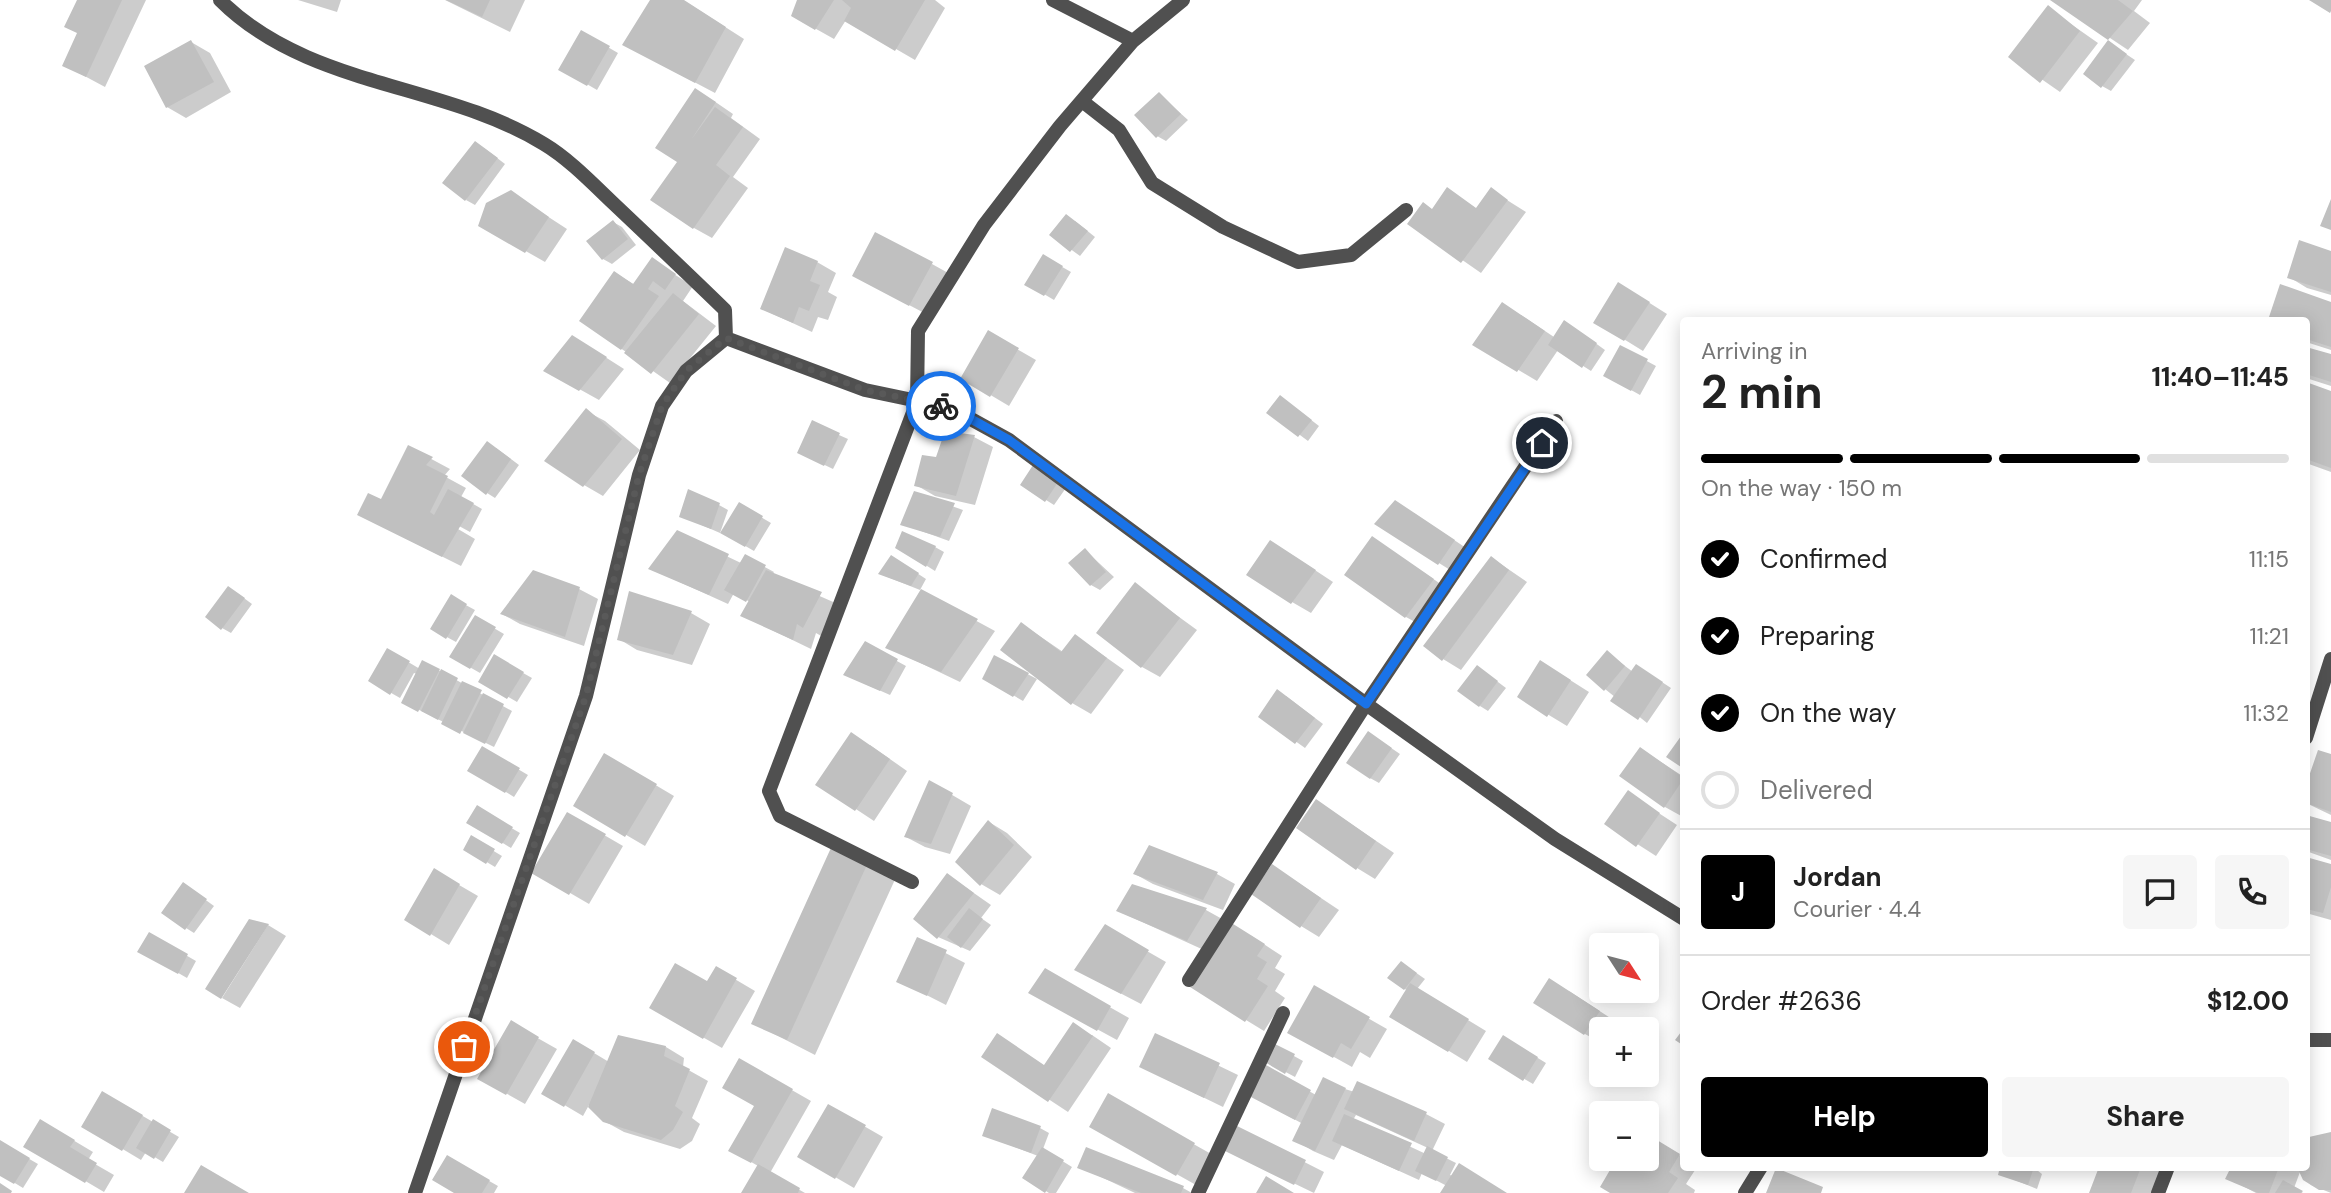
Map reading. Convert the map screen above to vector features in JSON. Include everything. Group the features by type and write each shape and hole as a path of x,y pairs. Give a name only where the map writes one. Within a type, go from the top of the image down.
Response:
{"street":[{"path":"220,0 273,38 331,68 486,117 544,144 595,187 725,310 726,338"},
{"path":"1053,0 1133,41"},
{"path":"912,882 780,816 769,791 917,402 918,331 984,225 1082,101 1133,41 1183,0"},
{"path":"1082,101 1119,130 1153,183 1223,227 1298,262 1352,254 1406,209"},
{"path":"726,338 865,390 951,408 1009,440 1366,704 1555,839 1680,917"},
{"path":"415,1193 586,696 639,475 662,406 686,371 726,338"},
{"path":"1189,980 1366,704 1556,421"},
{"path":"2310,725 2331,659"},
{"path":"1198,1193 1283,1013"},
{"path":"2310,1040 2331,1040"},
{"path":"1745,1193 1759,1171"},
{"path":"2158,1193 2166,1171"}],"building":[{"path":"77,0 122,0 86,77 62,66 77,33 64,27"},
{"path":"446,0 490,0 482,17"},
{"path":"650,0 684,0 726,27 695,83 622,45"},
{"path":"797,0 834,0 815,30 791,16"},
{"path":"842,0 925,0 895,51 844,21 851,8"},
{"path":"2050,0 2118,0 2133,11 2108,40"},
{"path":"2309,0 2331,0 2330,13"},
{"path":"2048,5 2080,31 2040,83 2008,57"},
{"path":"581,30 610,46 587,86 558,70"},
{"path":"191,40 214,82 166,108 144,66"},
{"path":"2108,40 2127,54 2101,88 2083,74"},
{"path":"695,88 716,102 691,140 715,107 743,127 716,165 730,176 693,229 650,200 677,162 655,148"},
{"path":"1159,92 1181,114 1156,138 1134,115"},
{"path":"475,141 498,158 465,201 442,183"},
{"path":"1447,187 1476,208 1491,187 1508,200 1461,263 1407,224 1423,202 1432,209"},
{"path":"511,190 549,217 525,253 478,226 486,203"},
{"path":"2331,199 2331,230 2320,226"},
{"path":"1066,214 1088,231 1070,252 1049,235"},
{"path":"613,220 628,239 602,260 586,241"},
{"path":"875,232 933,262 909,306 852,276"},
{"path":"2299,240 2331,251 2331,292 2287,278"},
{"path":"785,247 818,261 810,281 820,285 809,311 799,307 793,323 760,309"},
{"path":"1043,254 1063,266 1044,296 1024,285"},
{"path":"652,257 676,274 665,290 653,281 648,289 659,296 621,350 579,321 614,271 633,284"},
{"path":"1618,282 1650,302 1624,341 1593,323"},
{"path":"2280,284 2331,302 2331,347 2310,340 2310,317 2269,317"},
{"path":"673,293 699,314 651,374 624,353"},
{"path":"1502,302 1545,331 1517,372 1472,345"},
{"path":"1564,320 1597,343 1582,368 1548,345"},
{"path":"988,330 1019,348 990,397 960,379"},
{"path":"572,335 607,357 579,391 543,371"},
{"path":"1620,345 1648,359 1631,391 1603,376"},
{"path":"2310,348 2331,354 2331,382 2310,375"},
{"path":"2310,383 2331,391 2331,468 2310,460"},
{"path":"1280,395 1312,420 1298,437 1266,413"},
{"path":"586,408 622,439 583,487 544,461"},
{"path":"812,420 840,433 824,466 797,453"},
{"path":"945,431 975,435 956,496 914,486 922,455 936,457"},
{"path":"487,441 511,459 486,495 461,476"},
{"path":"408,445 433,457 426,465 448,476 430,512 434,515 448,489 474,503 442,557 357,515 368,493 381,499"},
{"path":"1035,462 1060,479 1045,502 1020,485"},
{"path":"688,489 720,503 711,529 679,517"},
{"path":"914,491 955,503 940,537 900,525"},
{"path":"1395,500 1455,540 1438,565 1374,524"},
{"path":"739,502 763,516 745,547 720,533"},
{"path":"677,530 729,554 709,595 648,569"},
{"path":"902,531 936,546 926,567 895,548"},
{"path":"1372,536 1434,579 1405,618 1344,575"},
{"path":"1270,540 1316,570 1291,604 1246,575"},
{"path":"1085,548 1106,572 1090,586 1068,563"},
{"path":"745,554 766,565 746,602 724,590"},
{"path":"891,555 919,573 911,586 878,574"},
{"path":"1491,556 1509,570 1442,661 1423,646"},
{"path":"533,570 580,587 565,637 500,614"},
{"path":"766,570 822,592 803,628 797,624 793,640 740,616"},
{"path":"1135,582 1180,618 1141,668 1096,633"},
{"path":"228,586 245,598 221,630 205,617"},
{"path":"921,589 978,619 941,672 885,648"},
{"path":"629,591 692,611 673,655 617,640"},
{"path":"451,594 467,604 446,639 430,629"},
{"path":"475,615 496,627 470,669 449,657"},
{"path":"1021,622 1061,652 1075,634 1107,658 1071,705 1000,650"},
{"path":"865,641 898,659 880,691 843,675"},
{"path":"387,648 410,661 390,695 368,681"},
{"path":"1607,650 1625,666 1604,691 1586,675"},
{"path":"494,654 524,672 507,699 478,682"},
{"path":"994,655 1029,673 1013,697 982,679"},
{"path":"422,660 440,669 418,712 401,703"},
{"path":"1540,660 1571,680 1547,717 1517,697"},
{"path":"1636,664 1663,682 1638,720 1610,701"},
{"path":"1477,665 1498,681 1479,707 1457,691"},
{"path":"441,669 458,678 438,720 421,711"},
{"path":"462,681 482,690 460,734 441,724"},
{"path":"1277,689 1315,718 1295,744 1258,717"},
{"path":"483,693 504,704 485,744 463,733"},
{"path":"1368,731 1392,748 1370,779 1346,763"},
{"path":"851,732 890,759 855,811 815,785"},
{"path":"1680,738 1680,766 1666,757"},
{"path":"482,746 520,768 505,793 467,771"},
{"path":"1640,747 1680,775 1680,784 1664,808 1619,776"},
{"path":"2318,750 2331,754 2331,812 2310,804 2310,773"},
{"path":"604,753 657,784 625,837 573,806"},
{"path":"929,780 953,793 931,844 904,837"},
{"path":"1628,790 1660,813 1636,847 1604,824"},
{"path":"1316,799 1376,841 1356,870 1296,828"},
{"path":"477,805 513,827 502,844 466,823"},
{"path":"567,812 606,834 569,895 531,873"},
{"path":"2310,816 2331,822 2331,856 2310,850"},
{"path":"988,820 1014,845 980,886 955,862"},
{"path":"471,835 495,849 486,864 463,850"},
{"path":"835,839 871,856 787,1040 751,1024"},
{"path":"1149,845 1218,872 1203,900 1133,874"},
{"path":"2310,858 2331,864 2331,887 2323,913 2310,910"},
{"path":"1272,864 1321,898 1300,928 1251,894"},
{"path":"434,868 460,884 430,936 404,920"},
{"path":"947,873 974,893 937,939 913,919"},
{"path":"183,882 207,899 185,930 161,913"},
{"path":"1132,884 1207,908 1187,941 1116,911"},
{"path":"969,908 983,919 961,948 947,937"},
{"path":"249,919 269,924 221,999 205,989"},
{"path":"1230,922 1265,944 1257,956 1267,962 1257,979 1268,986 1245,1022 1190,987"},
{"path":"1105,924 1149,950 1121,994 1074,970"},
{"path":"149,932 188,954 178,974 137,952"},
{"path":"917,937 947,950 927,996 896,982"},
{"path":"1401,961 1417,973 1404,990 1387,978"},
{"path":"675,963 707,981 716,966 737,978 703,1039 649,1008"},
{"path":"1045,968 1111,1006 1097,1031 1028,993"},
{"path":"1549,978 1600,1011 1596,1017 1589,1017 1589,1028 1584,1035 1533,1003"},
{"path":"1410,983 1469,1019 1448,1052 1389,1017"},
{"path":"1314,985 1370,1017 1351,1049 1341,1043 1333,1058 1287,1033"},
{"path":"511,1020 539,1037 506,1095 477,1079"},
{"path":"1073,1022 1093,1036 1048,1102 981,1057 997,1033 1044,1065"},
{"path":"1155,1033 1220,1063 1204,1098 1139,1067"},
{"path":"618,1035 666,1046 664,1056 690,1069 675,1106 683,1112 673,1130 661,1140 603,1122 588,1107"},
{"path":"1503,1035 1538,1057 1523,1081 1488,1059"},
{"path":"573,1039 595,1052 564,1107 541,1094"},
{"path":"1273,1043 1295,1054 1285,1074 1263,1061"},
{"path":"739,1058 793,1089 751,1163 728,1151 754,1106 722,1088"},
{"path":"1266,1065 1311,1090 1295,1120 1249,1096"},
{"path":"1323,1077 1346,1088 1315,1151 1292,1141"},
{"path":"1357,1081 1427,1112 1414,1141 1344,1109"},
{"path":"102,1091 143,1115 122,1151 81,1127"},
{"path":"1108,1093 1195,1143 1176,1176 1089,1127"},
{"path":"828,1104 866,1125 835,1179 797,1157"},
{"path":"992,1108 1041,1126 1031,1153 982,1136"},
{"path":"1344,1114 1412,1143 1399,1171 1332,1141"},
{"path":"40,1119 75,1140 70,1147 97,1163 85,1183 23,1147"},
{"path":"153,1119 171,1130 154,1159 136,1148"},
{"path":"1235,1125 1306,1160 1294,1185 1223,1150"},
{"path":"2331,1132 2331,1190 2319,1190 2303,1180 2299,1171 2310,1171 2310,1137"},
{"path":"0,1140 30,1158 14,1184 0,1176"},
{"path":"1659,1141 1680,1154 1669,1172 1678,1178 1668,1193 1610,1193 1600,1187 1609,1171 1659,1171"},
{"path":"1427,1146 1448,1157 1436,1181 1415,1171"},
{"path":"1042,1147 1064,1160 1045,1193 1022,1178"},
{"path":"1086,1147 1184,1186 1181,1193 1141,1193 1077,1168"},
{"path":"447,1155 490,1180 482,1193 454,1193 432,1180"},
{"path":"1459,1163 1507,1193 1440,1193"},
{"path":"758,1164 800,1188 798,1193 741,1193"},
{"path":"201,1165 249,1193 184,1193"},
{"path":"1775,1171 1783,1171 1823,1187 1821,1193 1766,1193"},
{"path":"1999,1171 2033,1171 2028,1185 1998,1175"},
{"path":"2097,1171 2139,1171 2131,1193 2089,1193"},
{"path":"2229,1171 2277,1171 2269,1193 2258,1193 2225,1179"},
{"path":"1266,1176 1294,1193 1256,1193"},
{"path":"2283,1180 2303,1191 2275,1193"},
{"path":"0,1183 12,1191 11,1193 0,1193"}],"way so far":[{"path":"464,1047 586,696 639,475 662,406 686,371 726,338 865,390 941,406"}],"route":[{"path":"941,406 951,408 1009,440 1366,704 1542,443"}]}
